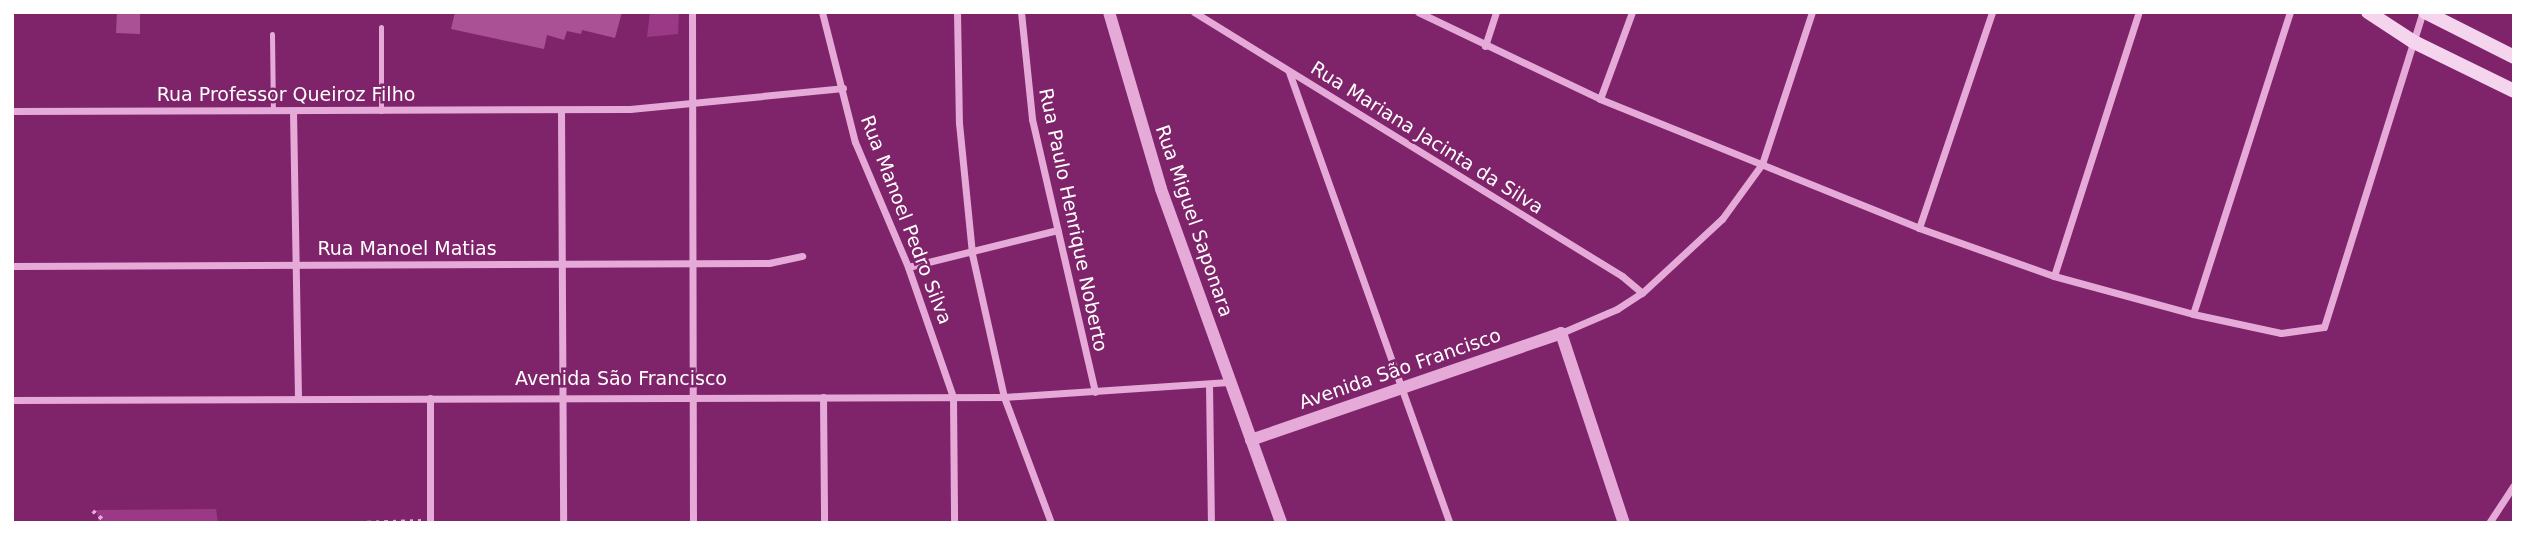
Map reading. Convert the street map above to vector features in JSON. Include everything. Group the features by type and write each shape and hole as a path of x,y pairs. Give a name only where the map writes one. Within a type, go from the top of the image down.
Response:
{"main road":[{"path":"2368,12 2414,42 2514,91"},
{"path":"2424,12 2514,57"}],"street":[{"path":"692,12 693,523"},
{"name":"Rua Manoel Pedro Silva","path":"822,12 855,142 908,267 953,397 954,523"},
{"path":"957,12 959,123 972,254 1004,397 1051,523"},
{"name":"Rua Paulo Henrique Noberto","path":"1021,12 1032,119 1095,392"},
{"name":"Rua Miguel Saponara","path":"1109,12 1161,189 1281,523"},
{"name":"Rua Mariana Jacinta da Silva","path":"1194,12 1622,276 1642,293"},
{"path":"1418,12 1600,99 1919,228 2054,276 2193,314 2281,333 2323,327 2424,12"},
{"path":"1485,46 1496,12"},
{"path":"1600,99 1632,12"},
{"path":"1624,523 1561,333 1617,309 1642,293 1721,219 1762,164 1812,12"},
{"path":"1919,228 1992,12"},
{"path":"2054,276 2139,12"},
{"path":"2193,314 2290,12"},
{"path":"1289,71 1450,523"},
{"name":"Rua Professor Queiroz Filho","path":"12,111 629,109 843,88"},
{"path":"561,110 563,523"},
{"path":"293,111 298,399"},
{"path":"908,267 972,254 1057,230"},
{"name":"Rua Manoel Matias","path":"12,266 692,264 769,263 802,256"},
{"name":"Avenida São Francisco","path":"1251,440 1561,333"},
{"name":"Avenida São Francisco","path":"12,400 1004,397 1229,382"},
{"path":"1209,384 1211,523"},
{"path":"823,397 824,523"},
{"path":"430,398 430,522"},
{"path":"2489,523 2514,485"}],"lane":[{"path":"381,27 381,111"},
{"path":"272,34 273,111"}],"path":[{"path":"93,511 107,523"},
{"path":"359,523 430,522"}],"shaded area":[{"path":"650,12 679,12 678,34 647,37"},
{"path":"216,509 218,523 99,523 96,510"}],"building":[{"path":"117,12 140,12 140,34 116,33"},
{"path":"455,12 622,12 615,38 582,30 581,34 567,31 564,40 547,35 544,49 451,29"}]}
